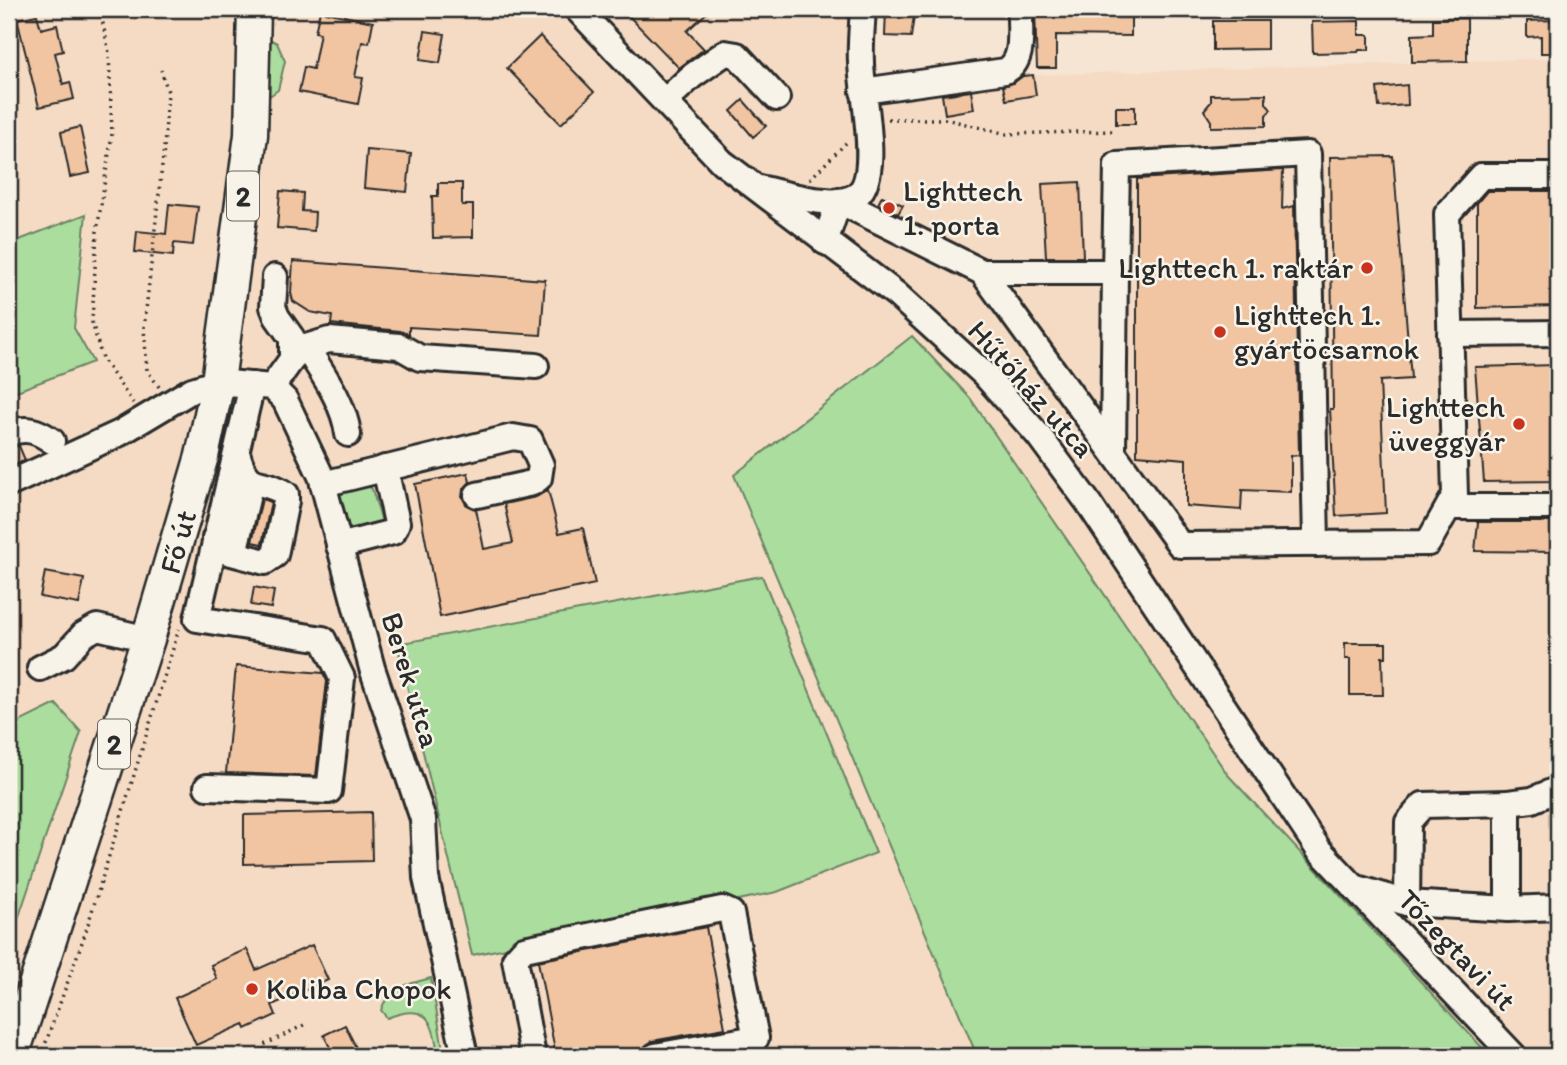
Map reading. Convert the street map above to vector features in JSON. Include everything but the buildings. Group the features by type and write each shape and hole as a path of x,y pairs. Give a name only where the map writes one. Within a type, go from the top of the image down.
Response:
{"main road":[{"name":"Fő út","path":"12,1056 148,639 199,468 218,382 251,135 254,9"}],"street":[{"name":"Hűtőház utca","path":"577,9 722,162 896,294 985,375 1039,436 1087,501 1319,850 1354,887"},
{"path":"755,187 823,201 839,201 856,196 864,184 869,171 861,62 863,9"},
{"path":"863,91 1006,71 1014,67 1018,59 1020,9"},
{"path":"664,101 692,76 725,53 737,55 777,98"},
{"path":"1113,451 1116,164 1308,154 1316,544"},
{"path":"982,272 1180,545 1428,543 1455,495 1447,214 1481,176 1558,176"},
{"path":"825,242 839,201"},
{"path":"839,201 982,272 1115,272"},
{"path":"275,277 274,307 277,317 299,353 335,394 347,422 348,434"},
{"path":"1450,334 1558,333"},
{"path":"207,787 329,791 342,678 323,639 197,619 237,453 262,386 299,353 328,340 399,346 420,358 537,366"},
{"path":"9,484 120,433 192,390 218,382 262,386"},
{"name":"Berek utca","path":"262,386 285,400 323,484 372,668 423,819 426,878 465,1056"},
{"path":"9,433 22,428 39,432 52,441"},
{"path":"323,484 513,437 530,440 541,466 539,478 477,495"},
{"path":"215,538 224,551 265,562 275,555 286,494 251,482 243,472 237,453"},
{"path":"339,546 393,532 397,523 385,468"},
{"path":"234,553 251,482"},
{"path":"1449,507 1558,507"},
{"path":"40,668 64,656 83,635 97,627 148,639"},
{"path":"342,678 372,668"},
{"path":"1407,903 1408,822 1423,805 1508,803 1532,800 1558,789"},
{"path":"1508,803 1508,909"},
{"path":"1354,887 1407,903 1508,909 1558,907"},
{"name":"Tőzegtavi út","path":"1354,887 1514,1056"},
{"path":"533,1056 515,959 524,949 722,909 731,913 756,1038 655,1056"}],"path":[{"path":"100,9 109,53 112,134 97,231 92,322 102,358 145,419"},
{"path":"160,70 168,92 144,328 147,370 171,403"},
{"path":"794,195 866,121 945,119 1007,134 1113,131"},
{"path":"267,1056 262,1046 304,1025"}],"shaded area":[{"path":"9,9 828,9 853,17 853,54 880,90 1033,75 1558,58 1558,1056 1490,1056 1228,775 970,398 912,336 734,475 977,1056 9,1056 9,946 81,732 56,704 9,727 9,394 93,362 74,329 86,215 9,244"}],"green space":[{"path":"268,38 277,43 285,61 278,90 264,100"},
{"path":"86,214 74,328 93,362 9,394 9,244"},
{"path":"912,336 970,398 1228,775 1490,1056 977,1056 734,475"},
{"path":"366,485 372,489 382,522 350,535 336,501 344,491"},
{"path":"762,576 876,853 777,892 472,955 397,644"},
{"path":"56,704 81,732 9,946 9,727"},
{"path":"431,978 444,1056 438,1056 434,1032 426,1017 411,1012 387,1018 381,1010 389,995 400,987"}],"place":[{"name":"Lighttech 1. porta","path":"889,208"},
{"name":"Lighttech 1. raktár","path":"1367,268"},
{"name":"Lighttech 1. gyártöcsarnok","path":"1220,332"},
{"name":"Lighttech üveggyár","path":"1519,424"},
{"name":"Koliba Chopok","path":"252,989"}]}
